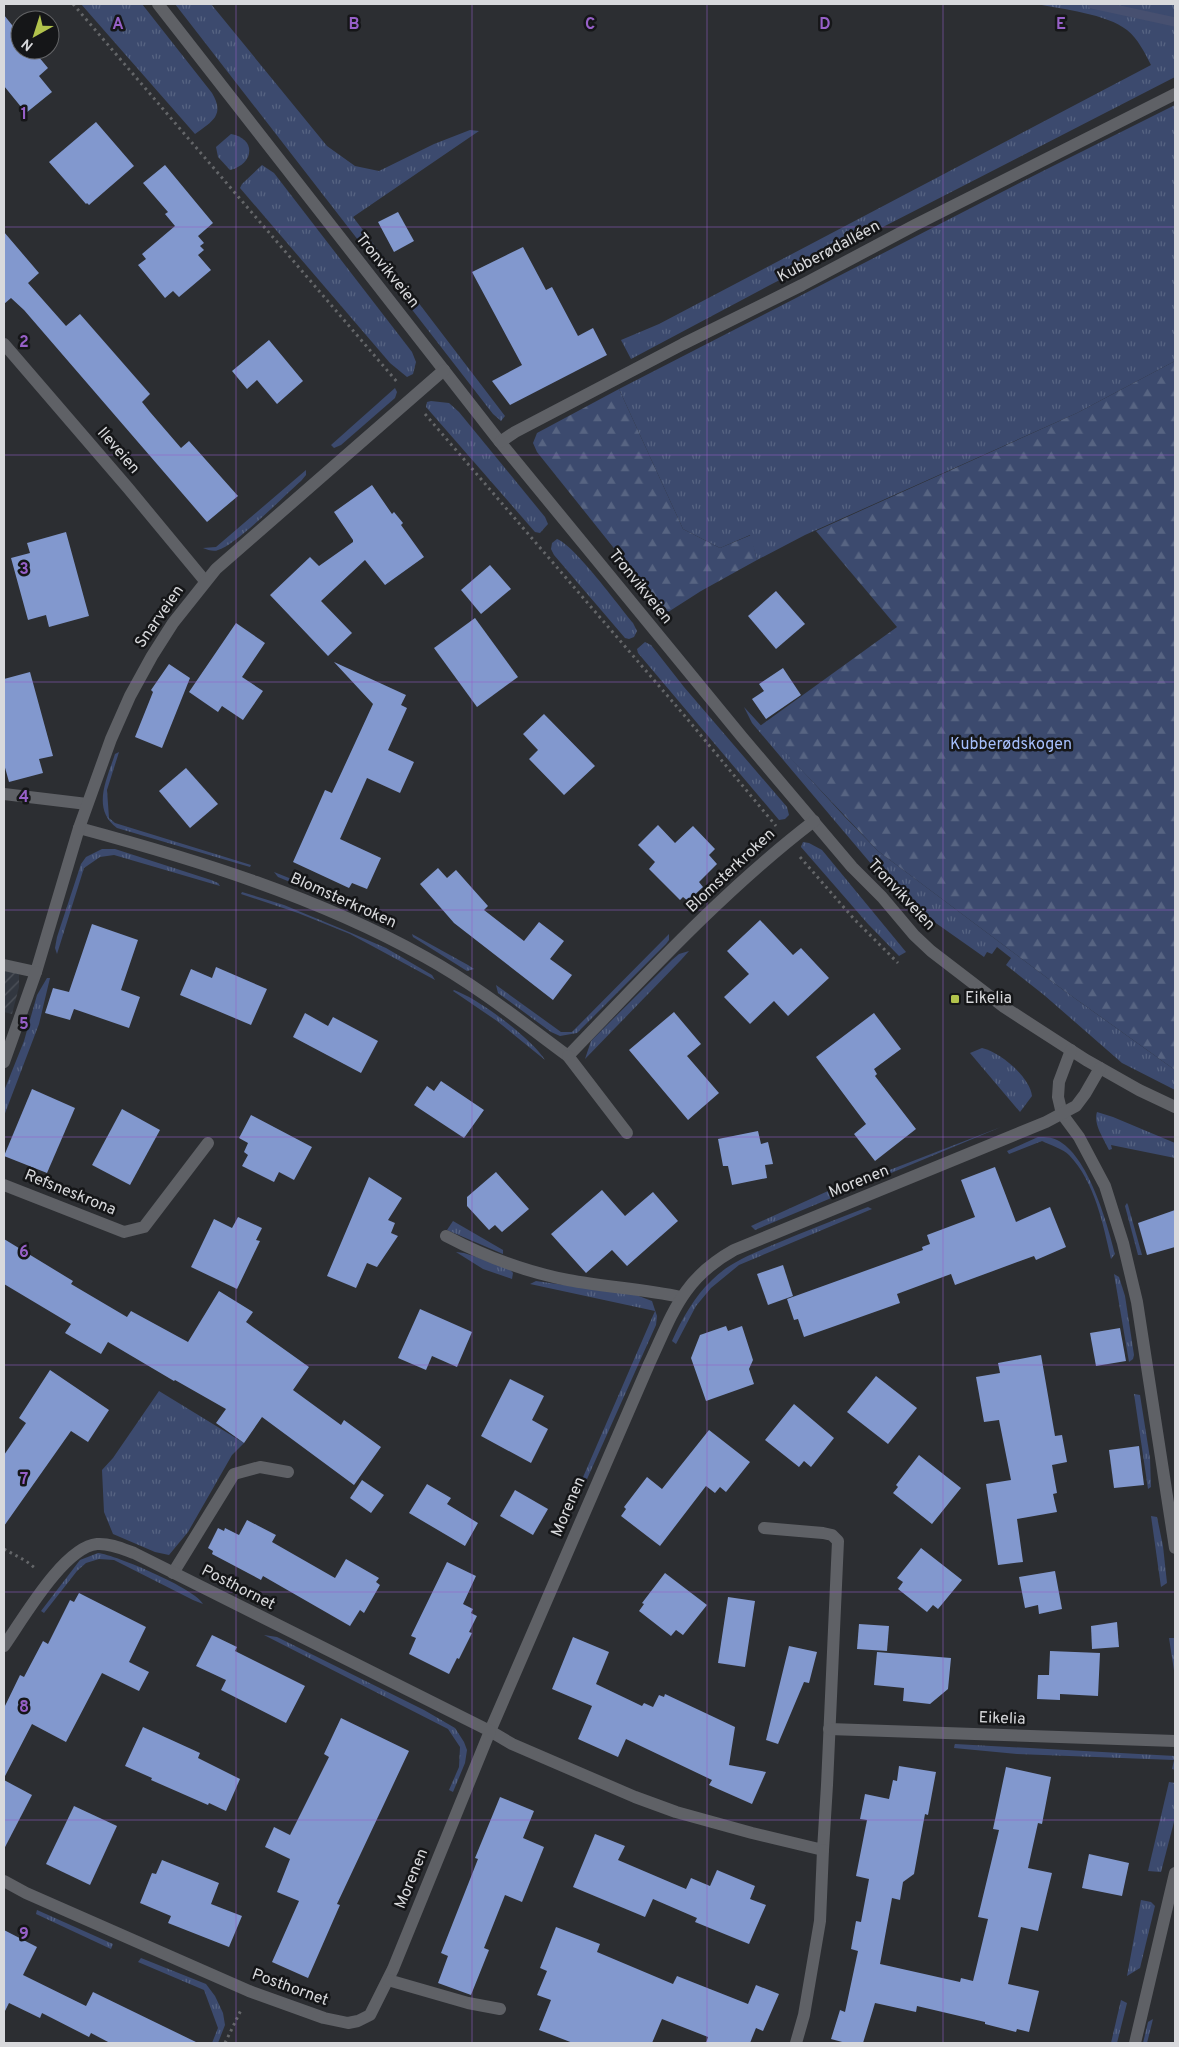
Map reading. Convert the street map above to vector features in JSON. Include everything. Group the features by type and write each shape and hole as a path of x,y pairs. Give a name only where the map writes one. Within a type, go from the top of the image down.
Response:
{"street":[{"name":"Tronvikveien","path":"158,4 500,442 686,669 852,866 931,951 999,1004 1100,1068 1175,1107"},
{"name":"Kubberødalléen","path":"500,442 682,344 802,285 915,225 1175,94"},
{"name":"Ileveien","path":"4,344 122,480 205,581"},
{"name":"Snarveien","path":"4,1062 36,972 79,828 111,739 130,696 172,623 216,569 444,370"},
{"path":"4,794 87,804"},
{"name":"Blomsterkroken","path":"568,1056 668,953 788,841 814,821"},
{"name":"Blomsterkroken","path":"79,828 145,846 297,897 377,932 426,957 479,991 568,1056 627,1134"},
{"path":"4,965 36,972"},
{"path":"1071,1050 1059,1082 1058,1097 1062,1114 1079,1137 1105,1186 1123,1243 1137,1302 1175,1548"},
{"path":"1062,1114 1076,1106 1100,1068"},
{"name":"Morenen","path":"348,2023 358,2021 370,2015 388,1980 490,1731 622,1426 681,1297 689,1286 714,1262 734,1250 981,1150 1062,1114"},
{"name":"Refsneskrona","path":"4,1184 124,1232 144,1227 208,1143"},
{"path":"446,1236 464,1246 504,1262 546,1275 681,1297"},
{"path":"172,1573 234,1474 260,1467 288,1472"},
{"path":"764,1528 823,1533 832,1535 838,1541 820,1921 804,2015 796,2043"},
{"name":"Posthornet","path":"4,1646 50,1581 72,1555 84,1546 110,1545 134,1553 490,1731"},
{"name":"Eikelia","path":"828,1729 1175,1742"},
{"path":"490,1731 512,1744 635,1797 676,1812 823,1850"},
{"path":"1134,2043 1175,1873"},
{"name":"Posthornet","path":"4,1881 26,1893 249,1991 324,2018 348,2023"},
{"path":"388,1980 468,2003 500,2009"}],"path":[{"path":"73,4 671,700 854,919 898,963"},
{"path":"4,1549 26,1561 50,1581"},
{"path":"225,2043 249,1991"}],"shaded area":[{"path":"4,969 19,971 19,987 12,1014 4,1012"}],"green space":[{"path":"81,4 142,4 212,93 216,101 217,112 212,121 195,134"},
{"path":"175,4 211,4 327,146 355,166 379,171 434,144 470,130 479,131 353,217 505,416 501,421 493,414"},
{"path":"1037,4 1175,5 1175,77 770,285 631,359 621,340 659,324 1151,65 1135,38 1118,24 1084,13"},
{"path":"1175,105 1175,361 1077,413 805,535 757,560 750,535 720,548 683,529 619,389"},
{"path":"231,134 245,141 249,152 244,163 230,170 218,157 216,147"},
{"path":"262,165 274,173 412,352 416,362 413,374 407,377 390,363 240,188"},
{"name":"Kubberødskogen","path":"1175,361 1175,1070 1066,992 878,851 760,726 897,627 816,531 1077,413"},
{"path":"395,388 397,392 395,398 341,445 334,448 331,445"},
{"path":"619,389 683,529 720,548 751,535 757,560 701,591 665,614 537,452 533,443 537,433"},
{"path":"427,402 449,403 459,412 545,517 548,524 540,533 535,532 426,407"},
{"path":"306,470 306,475 301,481 236,539 216,551 203,548 216,547"},
{"path":"557,539 574,552 585,564 633,623 637,631 634,637 625,638 554,555 551,549 552,543"},
{"path":"645,642 651,645 684,687 787,807 789,815 785,819 779,820 638,653 637,649"},
{"path":"744,707 878,851 1066,992 1175,1070 1175,1090 1122,1063 1044,995 1006,965 1011,958 997,947 992,954 987,952 984,957 923,914 878,872 752,723"},
{"path":"119,752 107,790 109,818 115,823 251,865 250,867 117,828 109,820 105,812 103,793 115,754"},
{"path":"803,842 822,850 906,952 899,956 868,924 801,847"},
{"path":"102,849 115,849 211,880 220,886 114,855 100,857 84,868 57,954 55,948 57,937 81,864 86,857"},
{"path":"274,872 342,899 341,903 278,877"},
{"path":"242,892 284,905 386,948 432,975 435,980 350,934 298,913 241,894"},
{"path":"412,934 474,969 467,971 413,937"},
{"path":"669,934 669,940 666,944 577,1033 560,1036 551,1032 498,993 496,985 561,1032 572,1032"},
{"path":"689,951 585,1059 591,1041 672,960 679,954"},
{"path":"47,978 50,978 39,1024 4,1116 4,1091 24,1041 37,995"},
{"path":"454,990 477,1002 504,1020 528,1041 545,1060 497,1021"},
{"path":"982,1048 989,1050 1013,1066 1026,1081 1032,1096 1020,1112 970,1053"},
{"path":"1097,1112 1175,1143 1175,1158 1111,1145 1112,1149 1109,1150 1096,1121"},
{"path":"1001,1127 755,1230 751,1226 828,1191 848,1186"},
{"path":"1038,1137 1055,1139 1068,1148 1087,1174 1101,1208 1115,1254 1111,1259 1092,1191 1078,1166 1069,1155 1042,1141 1009,1154 1007,1151"},
{"path":"1127,1203 1142,1255 1138,1255 1125,1206"},
{"path":"868,1207 872,1209 739,1265 711,1288 696,1306 676,1344 672,1341 694,1301 726,1268 758,1251"},
{"path":"453,1221 503,1250 503,1254 447,1230"},
{"path":"456,1252 508,1267 513,1273 512,1279 483,1269"},
{"path":"1114,1274 1119,1277 1125,1296 1134,1355 1133,1359 1129,1362"},
{"path":"536,1281 636,1295 652,1301 657,1316 656,1325 583,1488 577,1491 655,1311 530,1284"},
{"path":"159,1391 244,1443 232,1455 188,1532 169,1555 155,1552 113,1534 104,1512 102,1470 113,1458"},
{"path":"1134,1394 1140,1395 1150,1458 1151,1487 1148,1489"},
{"path":"1151,1516 1157,1517 1163,1546 1167,1583 1161,1587"},
{"path":"98,1553 155,1574 186,1590 203,1604 114,1560 99,1559 86,1563 77,1571 44,1613 41,1611 80,1560"},
{"path":"264,1635 277,1637 424,1710 455,1728 467,1750 465,1763 453,1792 449,1790 459,1767 460,1747 448,1729"},
{"path":"1169,1638 1175,1638 1175,1677"},
{"path":"955,1744 1175,1756 1175,1770 1172,1769 1174,1760 1017,1754 954,1748"},
{"path":"1169,1782 1175,1783 1175,1818 1161,1872 1148,1871"},
{"path":"1141,1900 1151,1902 1155,1906 1140,1968 1127,1976"},
{"path":"37,1910 113,1944 111,1949 36,1914"},
{"path":"141,1958 206,1984 215,1996 223,2013 225,2025 218,2043 212,2043 218,2028 204,1990 138,1962"},
{"path":"1121,2000 1127,2003 1117,2043 1111,2043"},
{"path":"1153,2019 1147,2043 1143,2043 1148,2022"}],"building":[{"path":"4,15 10,22 10,60 41,60 48,68 39,76 52,92 26,113 4,86"},
{"path":"96,122 134,166 89,205 86,204 49,162"},
{"path":"165,165 213,223 198,236 204,243 200,246 204,250 198,255 211,270 179,297 173,291 165,298 138,265 146,259 142,254 175,226 165,214 168,212 143,183"},
{"path":"398,212 414,241 394,252 378,222"},
{"path":"4,232 39,273 28,283 66,326 80,314 150,394 142,402 181,448 189,441 238,496 207,522 24,310 11,298 4,304"},
{"path":"523,247 546,290 552,287 578,336 593,328 607,355 510,405 492,381 522,365 472,272"},
{"path":"269,340 303,381 277,404 257,380 247,389 232,371"},
{"path":"372,485 392,514 394,512 403,523 401,525 424,557 385,585 365,560 321,601 352,633 328,656 270,595 310,557 319,566 353,542 334,512"},
{"path":"66,532 89,616 49,627 46,615 28,620 11,558 30,553 27,543"},
{"path":"490,565 511,589 481,614 461,590"},
{"path":"776,591 805,624 776,649 748,616"},
{"path":"475,618 518,677 477,707 434,648"},
{"path":"236,623 265,643 242,677 263,691 243,720 222,706 218,712 189,692"},
{"path":"334,662 406,695 401,705 407,708 388,750 414,762 400,793 367,778 340,839 381,858 367,889 352,883 349,888 293,862 325,790 332,793 373,704"},
{"path":"169,664 190,678 162,748 135,737 153,692 151,690"},
{"path":"783,668 801,695 766,719 752,699 764,691 759,684"},
{"path":"30,672 53,756 39,759 43,773 9,782 4,764 4,679"},
{"path":"544,714 595,766 564,795 529,759 538,750 523,734"},
{"path":"186,768 218,804 190,828 159,791"},
{"path":"658,825 675,843 693,826 715,849 709,855 717,864 699,882 703,887 688,901 683,897 680,900 649,869 655,862 638,845"},
{"path":"438,868 447,878 456,870 488,906 484,910 524,941 539,922 564,941 550,959 572,975 553,1000 454,923 420,884"},
{"path":"760,920 793,955 801,948 829,978 788,1016 774,1001 750,1024 724,997 749,974 727,951"},
{"path":"92,924 138,940 121,990 140,997 129,1028 74,1009 70,1020 45,1013 53,988 69,992"},
{"path":"216,967 267,989 251,1025 180,995 191,969 212,978"},
{"path":"674,1012 701,1044 687,1056 719,1093 688,1120 629,1050"},
{"path":"305,1013 328,1026 333,1017 378,1041 361,1073 293,1037"},
{"path":"874,1013 901,1049 874,1069 877,1074 875,1076 916,1129 875,1161 854,1134 866,1124 816,1057"},
{"path":"441,1081 484,1110 464,1138 414,1105 427,1086 434,1091"},
{"path":"32,1089 75,1108 47,1173 4,1156"},
{"path":"122,1109 160,1130 130,1185 92,1165"},
{"path":"251,1115 312,1147 294,1180 279,1172 274,1182 242,1166 248,1155 244,1152 248,1143 239,1138"},
{"path":"758,1131 761,1144 768,1142 773,1164 765,1165 767,1178 732,1185 728,1166 723,1166 718,1139"},
{"path":"995,1167 1016,1222 1050,1207 1066,1247 1036,1260 1034,1256 955,1285 951,1274 897,1294 900,1303 804,1337 798,1319 794,1320 787,1299 923,1250 922,1247 930,1244 927,1235 975,1217 961,1180"},
{"path":"496,1172 529,1209 502,1232 495,1225 489,1230 467,1206 467,1197"},
{"path":"369,1177 402,1198 388,1220 395,1223 391,1233 398,1236 377,1267 367,1263 356,1288 327,1276"},
{"path":"602,1190 625,1216 653,1192 678,1221 627,1266 612,1250 586,1273 551,1234"},
{"path":"1175,1210 1175,1247 1147,1255 1138,1223"},
{"path":"238,1217 262,1228 256,1240 260,1241 237,1289 191,1267 214,1219 232,1228"},
{"path":"4,1239 73,1281 71,1284 127,1317 131,1311 188,1342 219,1291 253,1312 246,1322 309,1367 293,1390 341,1425 344,1420 381,1447 354,1485 262,1417 244,1443 216,1423 226,1409 108,1342 101,1354 65,1333 71,1324 4,1284"},
{"path":"783,1265 793,1296 768,1305 757,1274"},
{"path":"420,1309 472,1332 457,1367 432,1356 426,1370 398,1358"},
{"path":"726,1326 728,1331 742,1326 753,1360 749,1369 754,1384 706,1401 691,1358 700,1335"},
{"path":"1120,1328 1126,1361 1096,1366 1090,1333"},
{"path":"1041,1355 1055,1436 1062,1435 1067,1462 1052,1465 1057,1493 1053,1494 1057,1512 1017,1519 1023,1562 998,1565 986,1484 1011,1480 999,1420 984,1422 976,1377 1000,1373 998,1363"},
{"path":"50,1370 109,1410 88,1442 71,1431 4,1526 4,1455 26,1423 19,1418"},
{"path":"876,1376 917,1408 888,1444 847,1412"},
{"path":"510,1379 544,1396 532,1420 548,1429 531,1463 481,1436"},
{"path":"794,1404 834,1438 811,1467 804,1461 799,1467 765,1440"},
{"path":"709,1430 750,1462 726,1492 720,1487 715,1493 706,1486 660,1546 621,1516 626,1509 624,1507 647,1477 662,1489"},
{"path":"1139,1446 1144,1485 1114,1488 1109,1450"},
{"path":"919,1455 961,1488 932,1524 893,1493 898,1487 896,1485"},
{"path":"362,1480 384,1495 371,1513 350,1498"},
{"path":"427,1484 451,1498 447,1504 478,1523 465,1546 409,1513"},
{"path":"515,1490 548,1509 533,1535 500,1516"},
{"path":"247,1520 276,1535 272,1542 335,1578 346,1559 379,1578 376,1582 380,1585 364,1613 360,1610 350,1626 263,1576 261,1580 212,1554 213,1551 208,1548 218,1528 224,1531 225,1528 239,1535"},
{"path":"921,1548 962,1580 938,1609 933,1605 927,1612 898,1589 903,1582 897,1578"},
{"path":"447,1562 476,1576 463,1604 473,1609 471,1613 477,1616 469,1632 472,1633 449,1674 409,1654 416,1638 411,1636"},
{"path":"1055,1571 1062,1609 1039,1614 1038,1605 1025,1608 1019,1577"},
{"path":"665,1573 707,1605 683,1635 676,1630 671,1636 639,1611 644,1604 642,1603"},
{"path":"79,1593 146,1627 129,1662 149,1672 139,1691 102,1673 66,1742 32,1724 4,1778 4,1708 20,1675 24,1677 43,1641 48,1644 70,1600 74,1602"},
{"path":"728,1597 755,1601 745,1667 718,1663"},
{"path":"1117,1622 1119,1647 1092,1649 1091,1626"},
{"path":"859,1624 889,1626 887,1651 857,1649"},
{"path":"212,1635 237,1647 235,1651 305,1686 286,1723 221,1690 226,1680 196,1666"},
{"path":"573,1637 609,1652 596,1684 642,1706 644,1703 653,1707 659,1695 664,1697 665,1694 735,1727 729,1765 766,1772 752,1804 709,1785 712,1780 626,1739 618,1757 578,1739 592,1706 552,1689"},
{"path":"789,1646 817,1652 809,1683 804,1682 778,1744 766,1740"},
{"path":"1050,1651 1100,1653 1098,1696 1060,1694 1060,1700 1037,1699 1038,1675 1049,1675"},
{"path":"877,1652 951,1658 948,1689 930,1704 903,1701 904,1688 874,1685"},
{"path":"341,1718 409,1751 337,1904 340,1905 308,1978 272,1962 299,1901 277,1892 290,1859 265,1847 274,1827 290,1835 329,1757 324,1754"},
{"path":"143,1727 200,1753 198,1758 240,1779 226,1811 151,1780 152,1778 125,1766"},
{"path":"899,1766 936,1772 928,1815 925,1814 914,1874 903,1882 900,1900 892,1898 880,1964 960,1982 961,1978 973,1981 988,1919 978,1917 999,1830 993,1829 1006,1767 1051,1777 1042,1824 1038,1823 1028,1868 1052,1873 1038,1931 1021,1927 1008,1984 1039,1991 1029,2032 1017,2029 1016,2032 985,2024 985,2022 917,2006 916,2012 875,2003 863,2043 846,2043 831,2039 840,2010 845,2012 858,1951 851,1949 856,1921 861,1922 869,1879 856,1876 867,1820 860,1819 865,1794 889,1799 893,1780 897,1781"},
{"path":"4,1780 32,1795 4,1849"},
{"path":"500,1797 534,1811 523,1838 544,1847 522,1902 505,1895 484,1948 489,1950 471,1995 438,1983 448,1956 441,1953 478,1859 475,1858"},
{"path":"74,1806 117,1826 90,1885 46,1864"},
{"path":"595,1834 625,1846 618,1860 686,1889 691,1878 710,1886 717,1870 755,1886 750,1899 766,1905 749,1944 695,1922 697,1918 653,1899 645,1917 573,1887"},
{"path":"1089,1854 1129,1863 1122,1896 1082,1888"},
{"path":"162,1860 219,1883 211,1904 242,1916 229,1947 168,1923 171,1916 140,1903 152,1873 156,1874"},
{"path":"556,1927 600,1944 597,1952 673,1984 677,1976 748,2004 756,1985 779,1994 763,2031 756,2028 750,2043 706,2043 708,2037 662,2019 652,2043 573,2043 539,2030 551,2000 537,1995 547,1971 540,1968"},
{"path":"4,1930 37,1947 23,1975 86,2006 93,1992 198,2043 110,2043 91,2033 89,2037 42,2013 40,2018 9,2003 4,2013"}],"waterway":[{"path":"1092,4 1175,22"}],"place":[{"name":"Eikelia","path":"955,999"}]}
